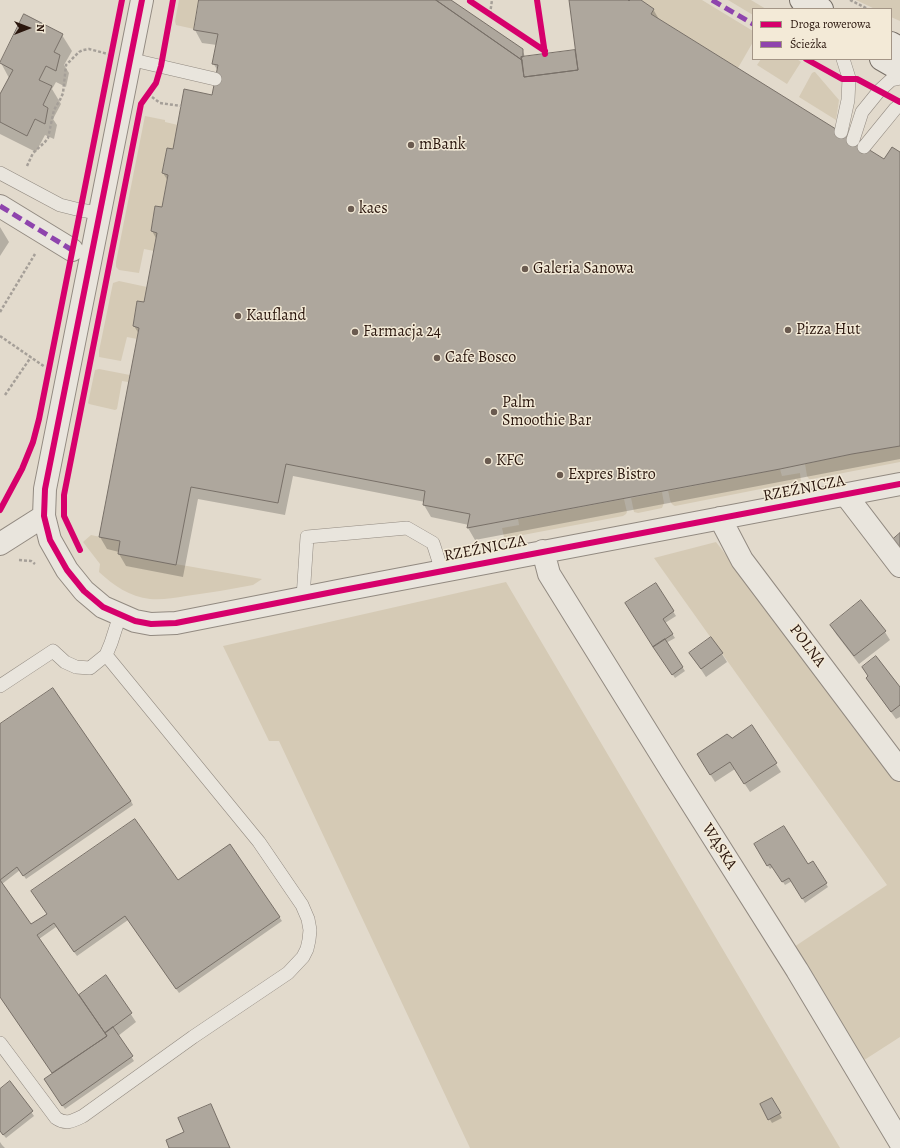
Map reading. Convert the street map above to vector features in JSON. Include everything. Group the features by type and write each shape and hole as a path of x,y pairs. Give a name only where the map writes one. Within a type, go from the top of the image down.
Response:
{"street":[{"name":"RZEŹNICZA","path":"142,0 120,57 99,212 45,489 44,516 50,540 67,570 84,591 103,607 135,621 151,624 176,623 543,551 900,484"},
{"path":"783,0 796,8"},
{"path":"801,0 820,8"},
{"path":"884,60 900,70"},
{"path":"0,206 72,250"},
{"path":"845,494 900,566"},
{"path":"0,544 44,516"},
{"name":"POLNA","path":"720,518 742,560 900,770"},
{"name":"WĄSKA","path":"543,551 549,574 797,970 900,1142"}],"lane":[{"path":"120,57 215,79"},
{"path":"841,132 848,100 849,78 843,60"},
{"path":"900,78 891,80 878,91 862,112 858,143 900,105"},
{"path":"0,174 60,205 80,210 99,212"},
{"path":"303,598 307,537 407,528 433,543 442,571"},
{"path":"0,686 53,652 65,662 76,667 90,668 106,655 120,615"},
{"path":"0,1043 56,1118 66,1122 74,1121 193,1037 288,973 303,958 307,949 310,930 308,919 302,905 259,842 106,655"}],"path":[{"path":"469,0 545,52 537,0"},
{"path":"490,14 492,0"},
{"path":"850,0 866,8"},
{"path":"19,183 33,153 48,138 54,110 63,93 66,65 74,56 83,50 89,49 120,57"},
{"path":"148,94 160,103 181,106"},
{"path":"0,312 36,253"},
{"path":"0,336 49,370"},
{"path":"5,395 31,357"}],"shaded area":[{"path":"179,0 199,0 194,29 176,25 175,21"},
{"path":"641,0 702,0 752,30 752,44 738,68 651,14 654,9"},
{"path":"728,0 751,0 764,8 752,8 752,14"},
{"path":"856,0 900,0 900,21 892,17 892,8 873,8"},
{"path":"760,60 798,60 801,62 787,84 757,65"},
{"path":"814,72 839,100 836,120 799,97 812,73"},
{"path":"145,116 165,120 165,122 178,125 173,149 167,148 162,173 168,175 162,207 155,206 151,231 157,233 154,251 144,249 139,273 119,270 116,267 116,262"},
{"path":"119,281 147,287 144,302 137,302 133,326 139,328 137,339 127,337 121,361 99,357 113,283"},
{"path":"99,369 130,375 128,382 122,381 117,409 115,410 88,403 95,370"},
{"path":"900,446 900,462 812,479 809,479 807,476 805,464"},
{"path":"780,469 782,476 800,473 801,481 675,506 670,500 668,491"},
{"path":"662,492 664,503 662,508 638,513 634,512 631,498"},
{"path":"624,499 627,512 623,516 507,538 504,537 502,528 519,525 518,519"},
{"path":"91,535 120,541 118,554 262,579 253,585 212,592 164,599 143,598 122,590 99,572 100,564 83,542"},
{"path":"716,542 900,781 900,1037 858,1064 791,949 887,885 654,558"},
{"path":"506,582 840,1148 470,1148 279,741 269,741 223,646"}],"building":[{"name":"Galeria Sanowa","path":"199,0 436,0 522,60 524,77 578,70 569,0 641,0 654,9 651,14 884,159 892,147 900,152 900,446 467,528 470,514 423,505 425,491 286,464 278,503 191,487 176,565 118,554 120,541 99,537 139,328 133,326 137,301 144,302 157,233 151,231 155,206 162,207 168,175 162,173 167,148 173,149 184,89 212,95 218,65 212,64 218,34 194,30"},
{"path":"436,0 451,0 523,49 523,57 521,57 522,60"},
{"path":"24,14 63,34 54,52 60,55 56,71 46,66 39,80 52,86 43,105 48,108 45,124 35,119 27,136 0,122 0,94 13,70 0,63"},
{"path":"575,50 578,70 524,77 521,57"},
{"path":"900,533 900,552 891,541"},
{"path":"656,583 674,611 663,619 673,634 653,647 625,603"},
{"path":"861,600 886,631 854,656 830,625"},
{"path":"711,637 723,653 701,669 689,653"},
{"path":"665,639 683,667 672,675 653,647"},
{"path":"876,656 900,687 900,705 891,712 866,678 868,676 862,667"},
{"path":"53,688 131,801 23,876 17,867 0,880 0,724"},
{"path":"752,725 777,763 744,784 730,762 710,775 697,754 727,734 732,738"},
{"path":"135,819 178,880 230,844 280,917 176,989 125,916 74,952 54,923 37,935 107,1036 52,1073 0,997 0,880 31,924 47,914 31,891"},
{"path":"784,826 808,864 813,861 827,883 802,899 789,878 782,882 770,864 767,866 754,844"},
{"path":"106,975 132,1013 105,1033 79,995"},
{"path":"113,1027 133,1056 62,1106 44,1079 107,1036 105,1033"},
{"path":"10,1081 33,1111 3,1135 0,1131 0,1089"},
{"path":"772,1098 781,1113 768,1120 760,1104"},
{"path":"211,1104 230,1148 169,1148 166,1140 184,1132 178,1118"}],"marked path":[{"path":"712,0 752,23"},
{"path":"0,206 72,250"}],"cycle path":[{"path":"0,510 22,469 33,442 39,419 122,0"},
{"path":"142,0 45,489 44,516 50,540 67,570 84,591 103,607 135,621 151,624 176,623 900,484"},
{"path":"80,550 64,516 64,495 141,104 156,83 161,66 173,0"},
{"path":"537,0 545,54"},
{"path":"470,1 545,51"},
{"path":"808,60 842,79 857,79 900,102"}],"place":[{"name":"mBank","path":"411,145"},
{"name":"kaes","path":"351,209"},
{"name":"Galeria Sanowa","path":"525,269"},
{"name":"Kaufland","path":"238,316"},
{"name":"Pizza Hut","path":"788,330"},
{"name":"Farmacja 24","path":"355,332"},
{"name":"Cafe Bosco","path":"437,358"},
{"name":"Palm Smoothie Bar","path":"494,412"},
{"name":"KFC","path":"488,461"},
{"name":"Expres Bistro","path":"560,475"}]}
